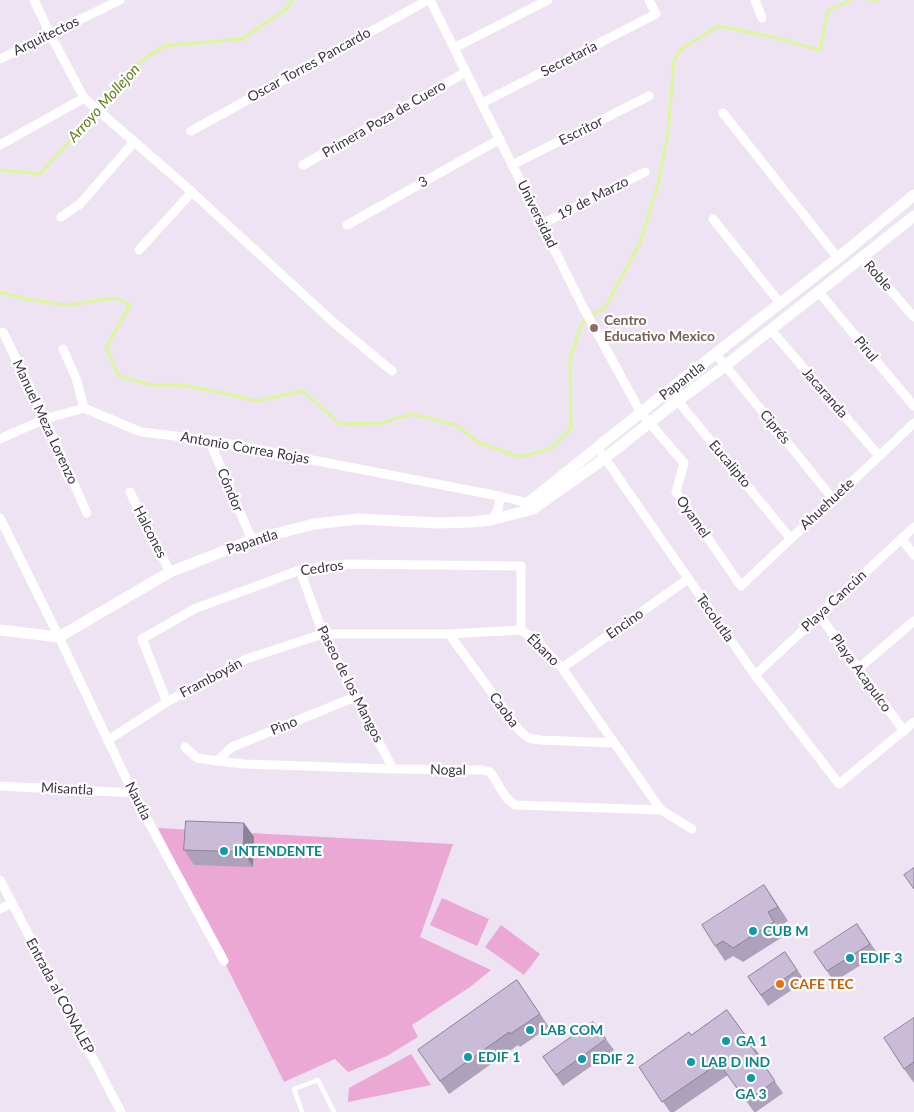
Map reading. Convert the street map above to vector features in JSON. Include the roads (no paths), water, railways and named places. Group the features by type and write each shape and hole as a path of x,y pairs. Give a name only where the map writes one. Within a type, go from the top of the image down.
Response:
{"street":[{"path":"34,0 84,98 192,192 333,322 392,371"},
{"name":"Arquitectos","path":"0,59 120,0"},
{"name":"Universidad","path":"429,0 583,308 641,413 650,423"},
{"name":"Oscar Torres Pancardo","path":"191,131 429,0"},
{"path":"454,48 548,0"},
{"path":"755,0 762,18"},
{"name":"Secretaria","path":"482,103 656,14 651,1"},
{"name":"Primera Poza de Cuero","path":"302,165 466,72"},
{"name":"Escritor","path":"512,165 650,96"},
{"path":"0,145 84,98"},
{"path":"723,113 838,258"},
{"name":"3","path":"347,225 500,139"},
{"path":"61,217 80,204 134,142"},
{"name":"19 de Marzo","path":"542,224 645,172"},
{"path":"139,250 192,192"},
{"name":"Papantla","path":"528,508 597,448 838,258 914,195"},
{"path":"902,205 913,219"},
{"path":"713,219 780,302"},
{"name":"Papantla","path":"59,637 170,572 252,540 314,524 359,519 438,523 471,522 491,520 528,508 605,458 913,219"},
{"name":"Roble","path":"862,257 914,317"},
{"name":"Pirul","path":"818,291 914,406"},
{"name":"Jacaranda","path":"771,330 879,456"},
{"name":"Manuel Meza Lorenzo","path":"2,332 45,418 87,512"},
{"path":"0,439 45,418 84,408 76,378 62,349"},
{"name":"Ciprés","path":"716,354 833,499"},
{"name":"Eucalipto","path":"669,390 790,538"},
{"name":"Antonio Correa Rojas","path":"84,408 141,432 209,440 499,496 528,508"},
{"name":"Oyamel","path":"650,423 684,463 676,492 741,586"},
{"name":"Ahuehuete","path":"741,586 914,423"},
{"name":"Cóndor","path":"209,440 252,540"},
{"name":"Tecolutla","path":"597,448 755,675 839,784 904,731"},
{"name":"Halcones","path":"130,492 170,572"},
{"path":"491,520 500,506 499,496"},
{"name":"Nautla","path":"0,518 133,793 224,961"},
{"name":"Playa Cancún","path":"755,675 914,528"},
{"path":"902,539 914,555"},
{"name":"Cedros","path":"167,702 142,639 194,609 300,570 344,564 520,566 521,630"},
{"name":"Paseo de los Mangos","path":"300,570 323,634 393,769"},
{"name":"Encino","path":"562,668 688,579"},
{"name":"Playa Acapulco","path":"819,615 904,731"},
{"path":"858,669 914,621"},
{"path":"0,630 59,637"},
{"name":"Ébano","path":"323,634 449,634 521,630 537,641 562,668 661,810"},
{"name":"Framboyán","path":"108,740 167,702 246,659 323,634"},
{"name":"Caoba","path":"449,634 519,730 528,738 614,743"},
{"name":"Pino","path":"218,762 232,747 355,696"},
{"path":"904,731 914,722"},
{"name":"Nogal","path":"185,747 198,758 218,762 393,769 483,770 490,772 507,798 516,805 661,810 692,829"},
{"name":"Misantla","path":"0,786 133,793"},
{"name":"Entrada al CONALEP","path":"0,880 121,1112"},
{"path":"0,908 12,903"}],"lane":[{"path":"302,1112 294,1089 318,1080 334,1112"}],"waterway":[{"name":"Arroyo Mollejon","path":"0,170 40,174 141,61 164,46 242,39 285,10 293,0"},
{"path":"0,292 25,299 67,305 116,298 130,305 106,348 119,376 152,385 181,385 257,401 303,391 340,424 382,423 411,414 456,425 479,443 520,457 550,449 571,428 570,359 582,323 606,306 640,243 658,184 668,133 674,61 680,50 718,26 773,37 820,50 828,11 851,0"},
{"path":"868,0 878,0"}],"place":[{"name":"Centro Educativo Mexico","path":"594,328"},
{"name":"INTENDENTE","path":"224,851"},
{"name":"CUB M","path":"753,931"},
{"name":"EDIF 3","path":"850,958"},
{"name":"CAFE TEC","path":"780,984"},
{"name":"LAB COM","path":"530,1030"},
{"name":"GA 1","path":"726,1041"},
{"name":"EDIF 1","path":"468,1057"},
{"name":"EDIF 2","path":"582,1059"},
{"name":"LAB D IND","path":"691,1062"},
{"name":"GA 3","path":"751,1078"}]}
